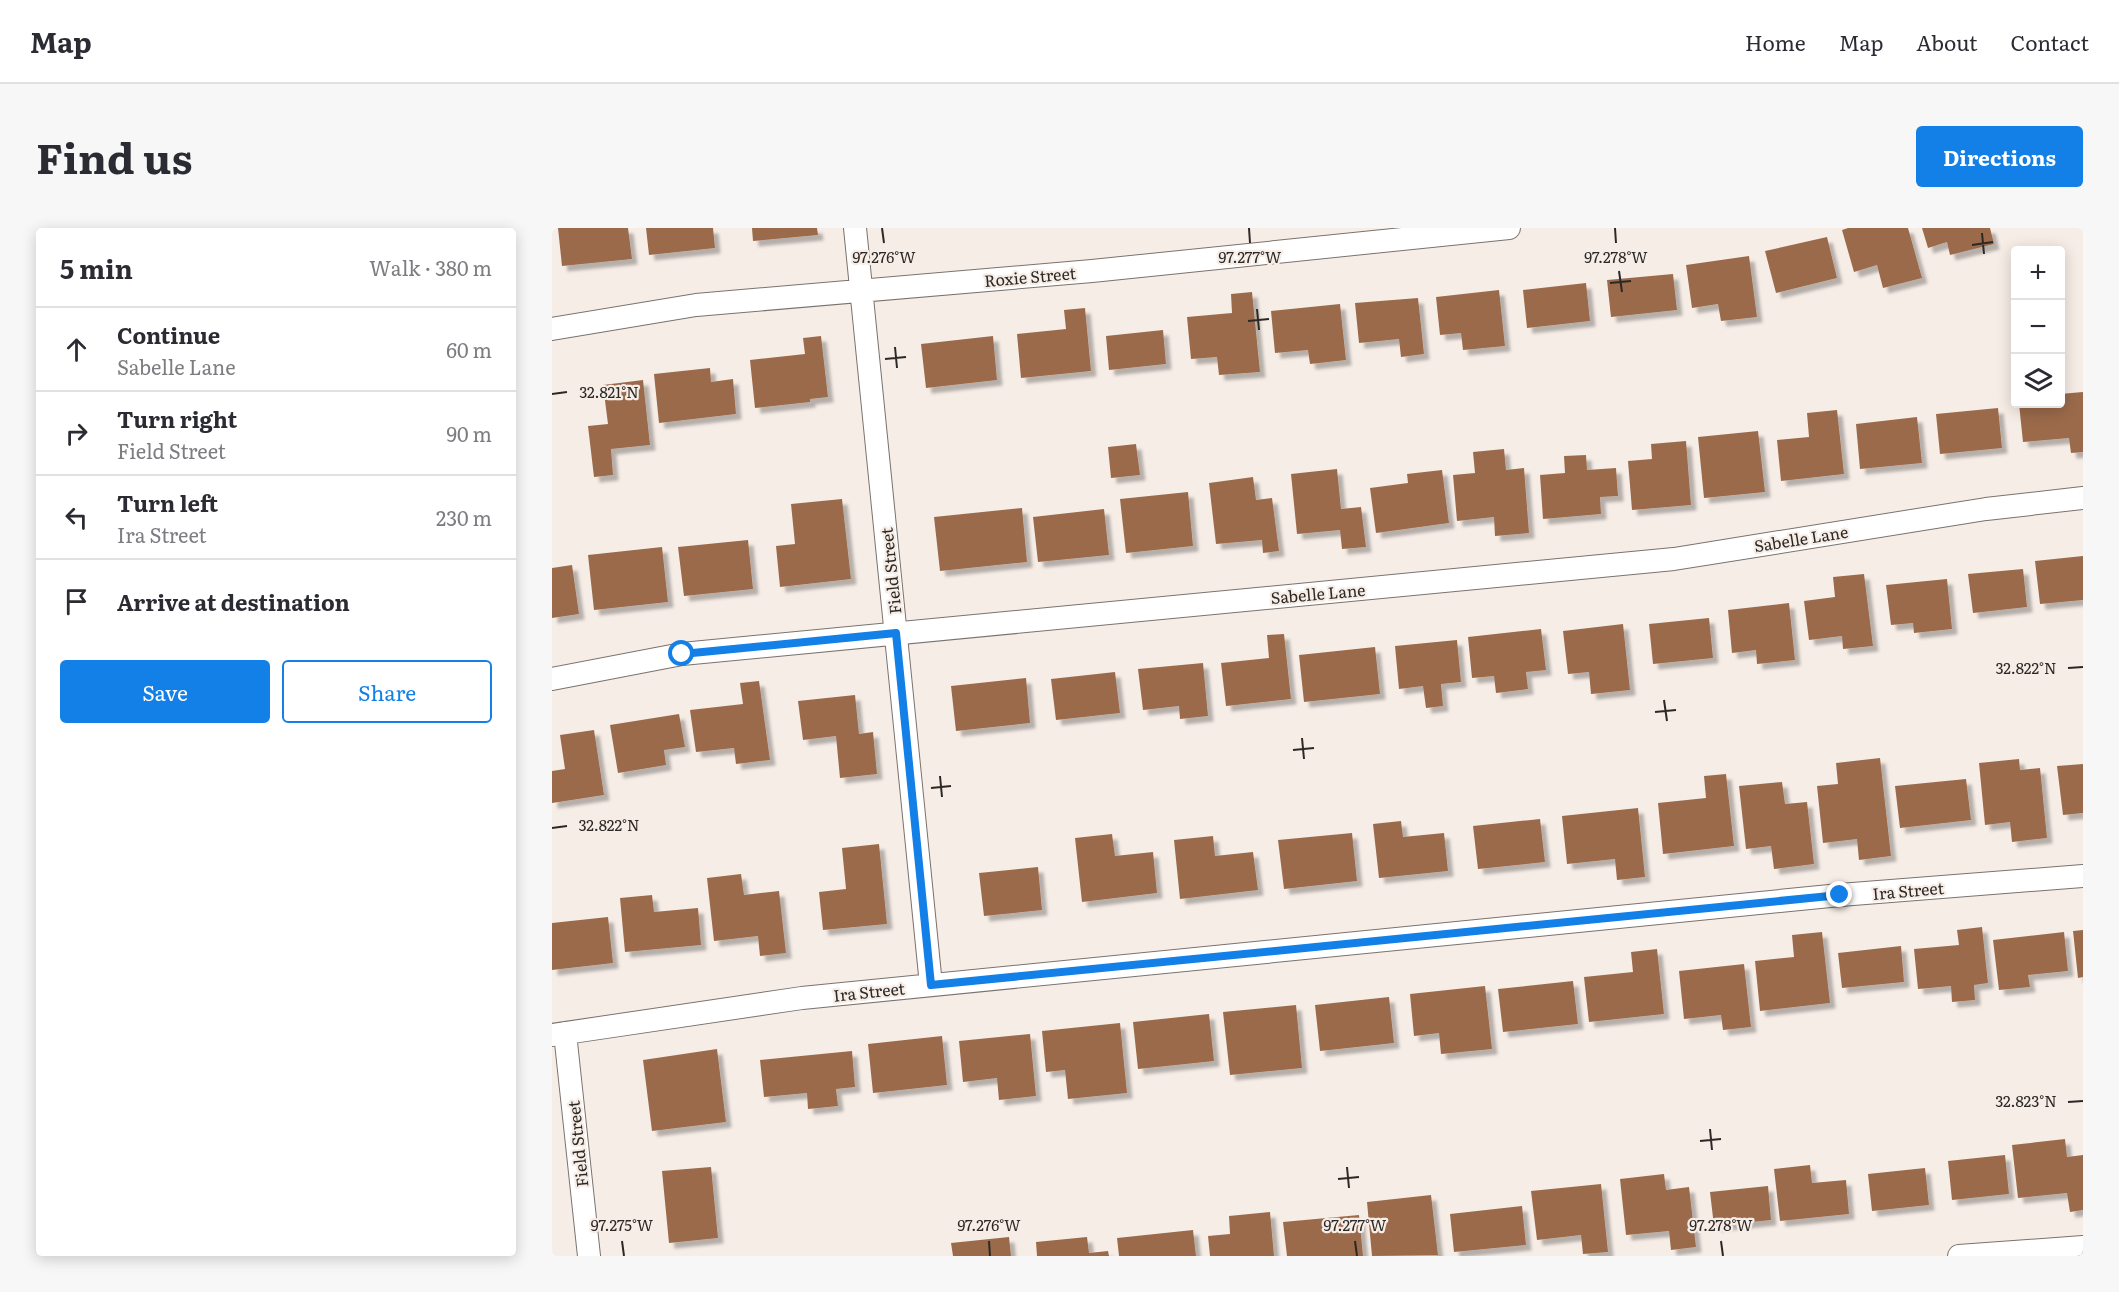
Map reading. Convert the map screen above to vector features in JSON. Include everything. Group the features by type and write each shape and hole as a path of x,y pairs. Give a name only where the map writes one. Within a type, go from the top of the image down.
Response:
{"street":[{"name":"Field Street","path":"855,228 931,985"},
{"name":"Roxie Street","path":"552,329 696,305 1092,271 1509,228"},
{"name":"Sabelle Lane","path":"552,679 682,654 1674,559 1986,509 2083,498"},
{"name":"Ira Street","path":"559,1034 802,998 1840,895 2083,876"},
{"name":"Field Street","path":"559,1034 589,1256"},
{"path":"1959,1256 2083,1247"}],"building":[{"path":"558,228 628,228 632,259 562,266"},
{"path":"646,228 713,228 715,248 649,255"},
{"path":"752,228 817,228 818,235 753,241"},
{"path":"1848,228 1908,228 1922,278 1883,288 1877,265 1854,272 1842,230"},
{"path":"1922,228 1990,228 1994,244 1950,255 1947,242 1928,248"},
{"path":"1827,237 1837,278 1776,293 1765,251"},
{"path":"1749,256 1757,317 1721,321 1718,304 1692,308 1686,265"},
{"path":"1673,274 1677,310 1611,317 1607,280"},
{"path":"1586,283 1590,321 1527,328 1523,290"},
{"path":"1499,290 1505,346 1463,350 1461,333 1440,335 1436,297"},
{"path":"1252,292 1260,372 1219,375 1217,357 1191,359 1187,317 1232,313 1231,294"},
{"path":"1418,298 1424,354 1401,357 1399,339 1359,343 1355,303"},
{"path":"1340,304 1346,360 1310,364 1308,350 1275,353 1271,311"},
{"path":"1085,308 1091,371 1021,378 1017,334 1066,329 1064,310"},
{"path":"1163,330 1166,364 1109,370 1106,336"},
{"path":"821,336 828,397 810,399 810,402 755,408 750,360 805,354 803,338"},
{"path":"993,336 997,380 926,388 921,344"},
{"path":"710,368 711,382 733,379 736,414 659,423 654,374"},
{"path":"643,380 650,445 611,449 613,475 594,477 588,426 608,424 603,385"},
{"path":"2083,392 2083,452 2071,453 2069,438 2023,442 2019,408 2065,408 2065,394"},
{"path":"1998,408 2002,448 1940,454 1936,414"},
{"path":"1837,410 1844,474 1781,481 1777,440 1809,437 1807,413"},
{"path":"1917,417 1922,463 1860,469 1856,424"},
{"path":"1758,431 1765,492 1704,498 1698,437"},
{"path":"1686,441 1691,505 1632,510 1628,461 1652,459 1651,444"},
{"path":"1136,444 1140,475 1111,478 1108,447"},
{"path":"1504,449 1506,470 1524,468 1529,533 1495,536 1494,517 1457,521 1453,475 1475,473 1473,452"},
{"path":"1586,455 1587,470 1616,468 1618,496 1600,497 1601,514 1543,519 1540,475 1565,473 1564,456"},
{"path":"1337,469 1341,509 1361,507 1366,547 1342,549 1340,530 1297,534 1291,474"},
{"path":"1442,470 1449,523 1376,533 1370,488 1408,483 1407,474"},
{"path":"1253,477 1256,500 1272,498 1279,551 1263,553 1262,540 1216,544 1209,483"},
{"path":"1188,492 1193,546 1126,553 1120,499"},
{"path":"842,499 851,579 780,587 776,546 795,544 791,504"},
{"path":"1022,508 1027,562 940,571 934,517"},
{"path":"1104,509 1109,555 1038,562 1033,517"},
{"path":"748,540 753,589 684,596 678,547"},
{"path":"662,547 668,602 594,610 588,555"},
{"path":"2083,556 2083,600 2040,604 2035,561"},
{"path":"572,565 579,614 552,618 552,568"},
{"path":"2023,569 2027,607 1973,613 1968,574"},
{"path":"1864,574 1873,646 1843,649 1842,636 1809,640 1804,601 1835,597 1833,577"},
{"path":"1947,579 1952,629 1914,633 1913,623 1891,625 1886,585"},
{"path":"1789,603 1795,660 1757,664 1756,650 1732,653 1728,610"},
{"path":"1709,618 1713,658 1653,664 1649,624"},
{"path":"1623,624 1630,690 1591,694 1589,672 1568,674 1563,631"},
{"path":"1541,629 1546,670 1526,672 1528,689 1496,693 1494,676 1472,678 1468,637"},
{"path":"1284,634 1291,699 1226,706 1221,663 1269,658 1267,635"},
{"path":"1457,640 1461,682 1441,684 1443,706 1426,708 1423,686 1399,689 1395,646"},
{"path":"1375,647 1380,694 1304,702 1299,655"},
{"path":"1203,663 1208,716 1180,719 1179,706 1143,710 1138,669"},
{"path":"1115,672 1120,713 1056,720 1051,679"},
{"path":"1026,678 1030,723 956,731 951,686"},
{"path":"759,681 770,760 736,764 734,748 696,752 690,710 743,704 740,683"},
{"path":"855,695 859,734 873,732 877,774 840,778 836,736 803,740 798,701"},
{"path":"679,714 685,747 664,750 666,765 618,773 610,725"},
{"path":"594,730 604,795 552,803 552,771 565,769 560,735"},
{"path":"1880,758 1891,856 1859,860 1857,839 1823,843 1817,786 1838,784 1836,763"},
{"path":"2019,759 2020,770 2040,768 2047,838 2012,842 2010,822 1985,825 1979,763"},
{"path":"2083,764 2083,813 2063,815 2057,766"},
{"path":"1726,774 1734,846 1663,854 1658,803 1706,798 1704,776"},
{"path":"1966,779 1971,820 1900,828 1895,786"},
{"path":"1782,782 1785,804 1807,802 1814,864 1774,869 1771,846 1746,849 1739,786"},
{"path":"1638,808 1645,877 1617,880 1615,859 1567,864 1562,816"},
{"path":"1540,819 1545,862 1478,869 1473,826"},
{"path":"1401,821 1403,837 1444,833 1448,871 1379,878 1373,824"},
{"path":"1352,833 1357,881 1284,889 1278,840"},
{"path":"1112,834 1115,856 1153,852 1157,893 1082,902 1075,838"},
{"path":"1213,836 1215,856 1253,852 1258,890 1180,899 1174,840"},
{"path":"879,844 887,924 823,930 819,892 846,889 842,848"},
{"path":"1038,867 1042,910 984,916 979,873"},
{"path":"741,874 744,895 779,891 786,953 760,956 758,936 714,941 707,878"},
{"path":"652,895 654,912 698,908 701,945 625,952 620,898"},
{"path":"608,917 613,963 552,970 552,923"},
{"path":"1982,927 1988,983 1974,985 1975,1000 1952,1002 1951,986 1918,989 1914,949 1959,945 1957,930"},
{"path":"2083,930 2083,977 2078,978 2073,931"},
{"path":"1822,932 1830,1003 1760,1011 1755,961 1794,957 1792,935"},
{"path":"2064,932 2068,971 2028,975 2030,987 1999,990 1993,940"},
{"path":"1901,946 1904,982 1842,988 1838,953"},
{"path":"1657,949 1664,1014 1589,1022 1584,977 1633,972 1631,952"},
{"path":"1744,964 1751,1027 1723,1030 1721,1015 1684,1019 1679,971"},
{"path":"1573,981 1578,1024 1503,1032 1498,989"},
{"path":"1485,986 1492,1049 1441,1054 1439,1033 1414,1036 1410,994"},
{"path":"1389,997 1394,1043 1320,1051 1315,1005"},
{"path":"1296,1005 1302,1068 1230,1075 1223,1012"},
{"path":"1209,1014 1214,1061 1138,1069 1133,1022"},
{"path":"1120,1023 1127,1093 1068,1099 1065,1070 1046,1072 1042,1031"},
{"path":"1030,1034 1036,1096 999,1100 997,1078 963,1082 959,1041"},
{"path":"942,1036 947,1085 873,1093 868,1044"},
{"path":"717,1049 726,1122 652,1131 643,1060"},
{"path":"852,1051 855,1087 836,1089 838,1106 808,1109 807,1093 764,1097 760,1060"},
{"path":"2065,1139 2067,1157 2083,1155 2083,1210 2070,1212 2067,1193 2018,1198 2012,1145"},
{"path":"2005,1155 2009,1194 1952,1200 1948,1161"},
{"path":"1810,1165 1812,1183 1846,1180 1849,1214 1780,1221 1774,1169"},
{"path":"711,1167 718,1238 669,1243 662,1171"},
{"path":"1925,1168 1929,1205 1872,1211 1868,1174"},
{"path":"1664,1174 1666,1190 1689,1187 1696,1247 1671,1250 1669,1231 1626,1235 1620,1179"},
{"path":"1601,1184 1608,1252 1583,1254 1581,1235 1537,1240 1531,1191"},
{"path":"1768,1186 1771,1220 1714,1226 1710,1192"},
{"path":"1431,1195 1438,1255 1372,1256 1367,1202"},
{"path":"1522,1206 1526,1245 1454,1252 1450,1214"},
{"path":"1270,1212 1274,1256 1210,1256 1208,1236 1230,1234 1229,1216"},
{"path":"1359,1215 1363,1256 1287,1256 1283,1222"},
{"path":"1193,1230 1196,1256 1119,1256 1117,1238"},
{"path":"1009,1237 1011,1256 953,1256 951,1243"},
{"path":"1087,1237 1089,1253 1108,1251 1109,1256 1037,1256 1036,1242"}],"route":[{"path":"682,654 896,633 931,985 1840,895"}]}
